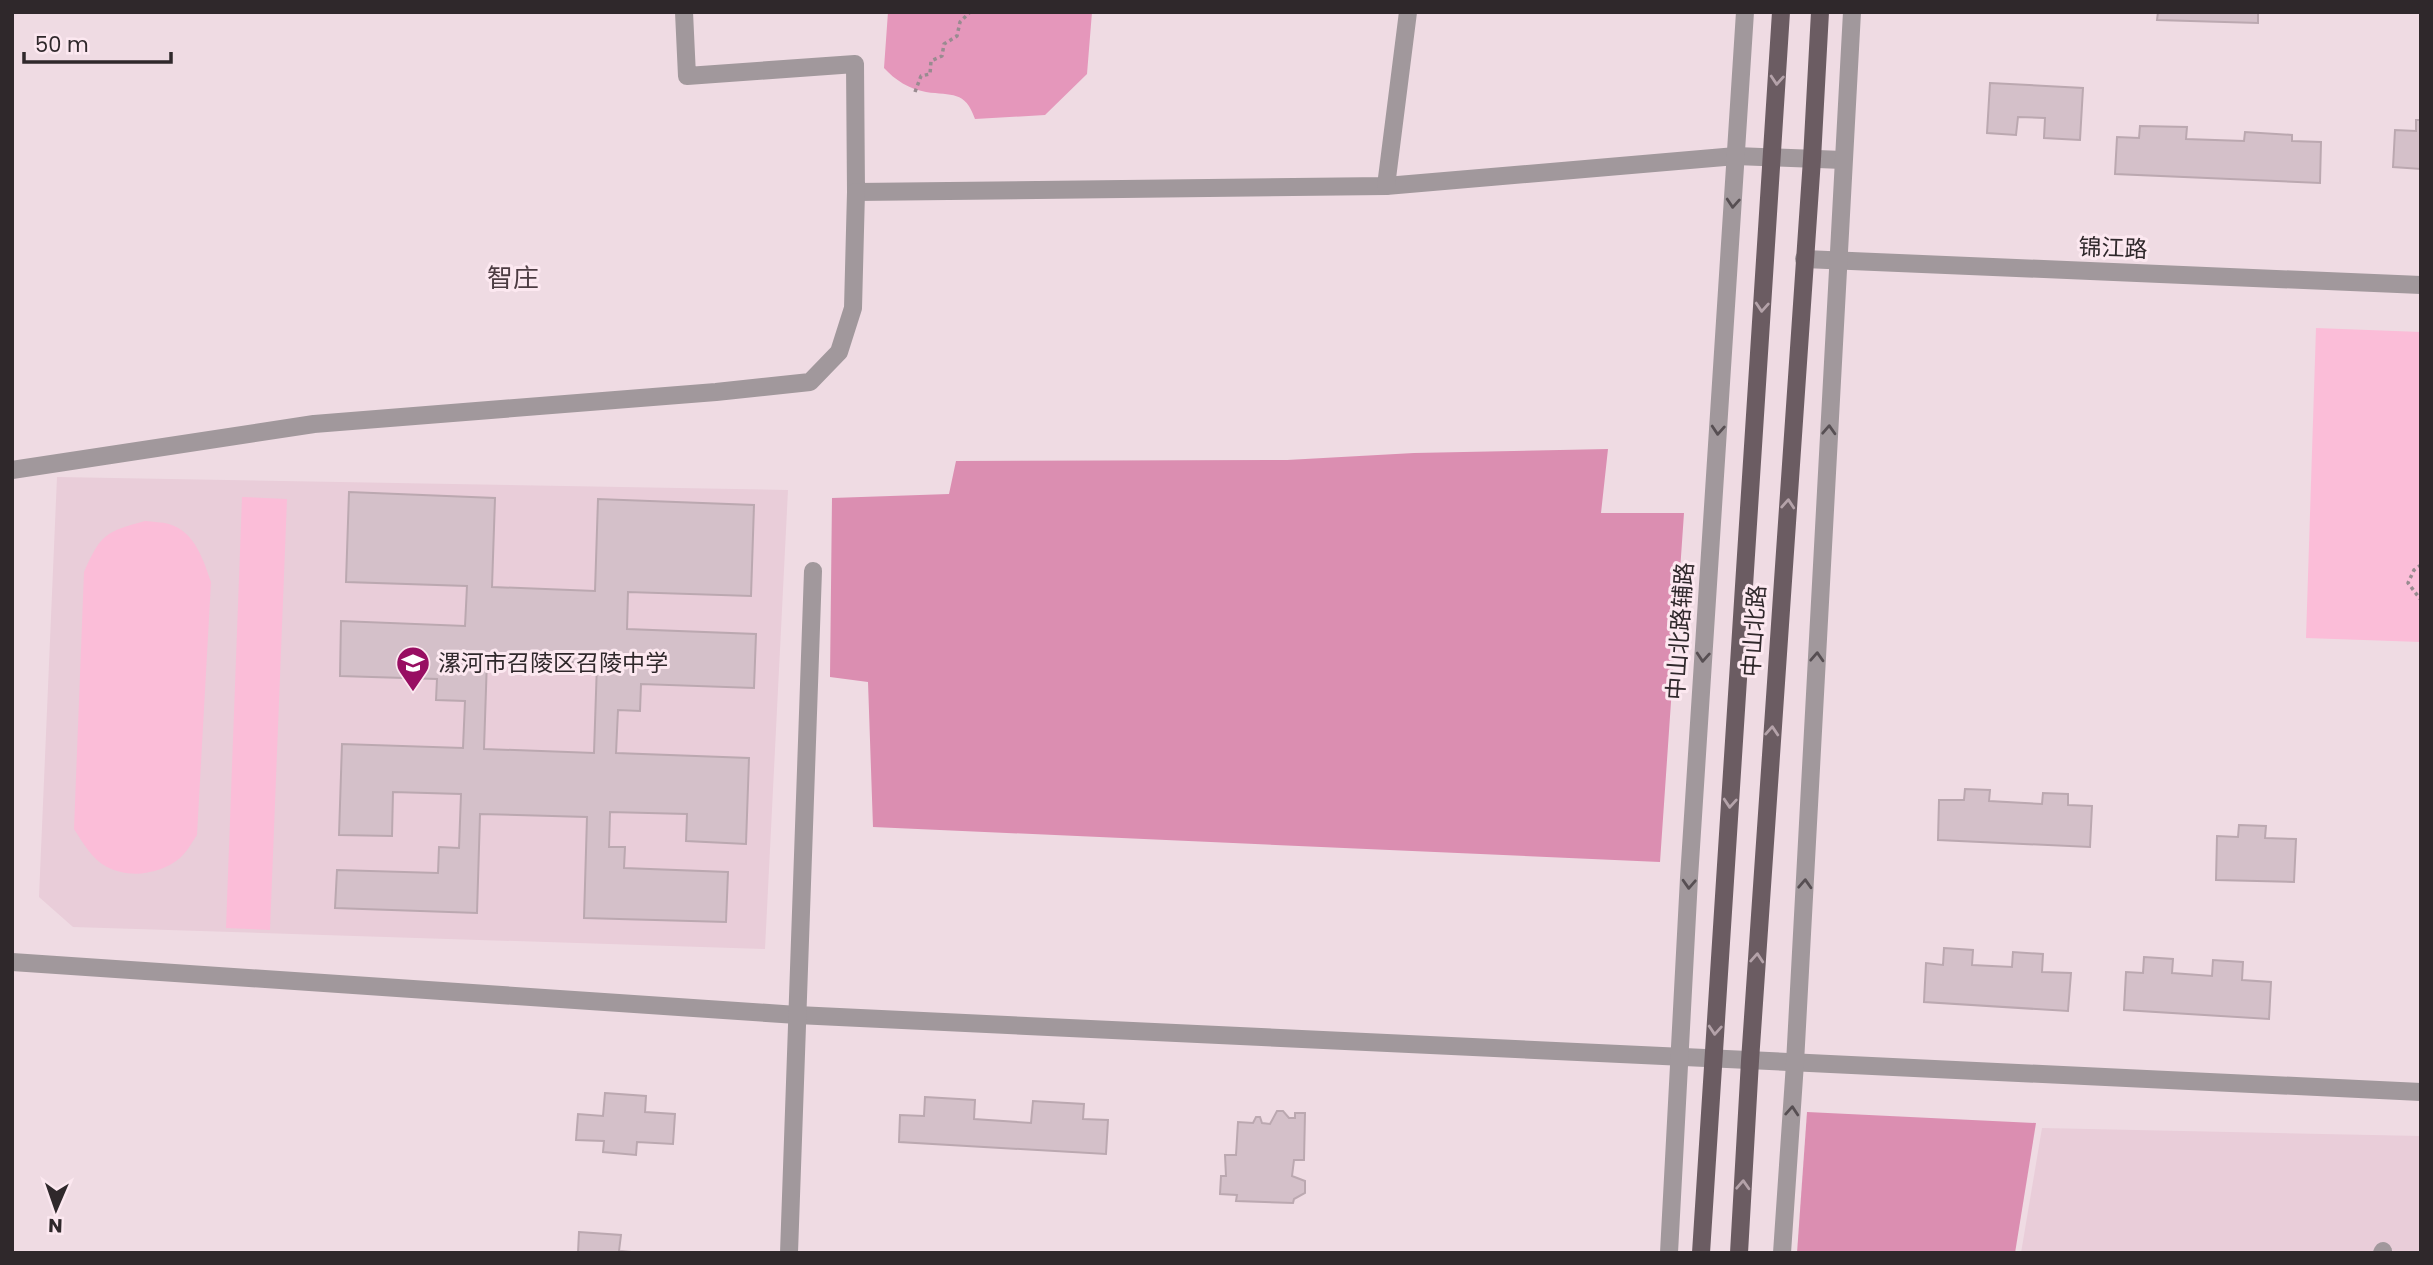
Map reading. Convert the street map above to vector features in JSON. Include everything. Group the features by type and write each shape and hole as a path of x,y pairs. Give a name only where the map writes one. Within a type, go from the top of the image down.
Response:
{"main road":[{"name":"中山北路","path":"1701,1253 1781,12"},
{"name":"中山北路","path":"1739,1253 1820,12"}],"street":[{"path":"12,470 314,424 810,382 839,352 853,308 855,64 687,76 684,12"},
{"path":"1386,186 1408,12"},
{"name":"中山北路辅路","path":"1669,1253 1708,573 1745,12"},
{"path":"1782,1253 1795,1063 1852,12"},
{"path":"856,192 1386,186 1736,156 1843,160"},
{"name":"锦江路","path":"1804,259 2421,285"},
{"path":"789,1253 813,571"},
{"path":"12,962 797,1015 2421,1092"}],"path":[{"path":"915,92 921,76 930,75 931,61 942,56 944,44 957,36 960,22 970,12"},
{"path":"2421,565 2414,570 2408,583 2421,600"}],"shaded area":[{"path":"888,12 1092,12 1087,74 1045,115 975,119 962,99 914,89 884,68"},
{"path":"2316,328 2421,332 2421,642 2306,638"},
{"path":"1608,449 1601,513 1684,513 1660,862 873,827 868,682 830,677 832,498 949,494 956,461 1287,460 1414,453"},
{"name":"漯河市召陵区召陵中学","path":"57,477 788,490 765,949 73,927 39,897"},
{"path":"242,497 287,499 270,930 226,928"},
{"path":"145,521 169,524 185,533 197,547 211,582 197,835 180,858 164,868 135,874 116,871 102,864 88,850 74,829 84,572 106,536"},
{"path":"1807,1112 2036,1123 2015,1253 1797,1253"},
{"path":"2042,1128 2421,1136 2421,1253 2021,1253"}],"building":[{"path":"2158,12 2258,12 2258,23 2157,20"},
{"path":"1990,83 2083,88 2080,140 2044,138 2045,118 2018,117 2016,135 1987,133"},
{"path":"2416,120 2421,120 2421,169 2393,167 2395,130 2416,131"},
{"path":"2140,126 2187,127 2186,139 2244,141 2245,132 2292,135 2292,141 2321,142 2320,183 2115,174 2117,137 2139,138"},
{"path":"349,492 495,498 492,587 595,591 598,499 754,505 751,596 628,592 627,629 756,634 754,688 641,684 640,711 618,710 616,753 749,758 746,844 686,841 687,814 610,812 609,847 625,847 624,868 728,872 726,922 584,918 587,817 480,814 477,913 335,908 337,870 438,873 439,847 459,848 461,794 393,792 392,836 339,835 342,744 463,748 465,701 436,700 437,679 340,676 341,621 465,626 467,586 346,582","holes":["487,659 597,663 594,753 484,749"]},
{"path":"1965,789 1990,790 1989,801 2042,804 2043,793 2068,794 2068,805 2092,806 2090,847 1938,840 1939,800 1964,800"},
{"path":"2239,825 2266,826 2265,838 2296,839 2294,882 2216,880 2217,836 2238,837"},
{"path":"1944,948 1973,950 1972,965 2012,967 2013,952 2043,954 2042,972 2071,973 2068,1011 1924,1002 1926,963 1943,965"},
{"path":"2144,957 2173,959 2172,973 2212,976 2213,960 2243,962 2242,980 2271,982 2269,1019 2124,1010 2126,972 2143,973"},
{"path":"605,1093 646,1096 645,1112 675,1114 673,1144 637,1142 636,1155 603,1152 604,1141 576,1140 578,1114 603,1116"},
{"path":"925,1097 975,1100 974,1119 1031,1123 1033,1101 1084,1104 1083,1119 1108,1120 1106,1154 899,1142 900,1115 924,1116"},
{"path":"1277,1111 1283,1111 1289,1118 1295,1118 1295,1113 1305,1113 1304,1160 1294,1160 1292,1176 1305,1181 1305,1193 1294,1199 1293,1203 1236,1201 1237,1195 1220,1194 1221,1176 1226,1176 1225,1155 1236,1155 1238,1122 1253,1123 1256,1117 1260,1117 1262,1123 1270,1124"},
{"path":"579,1232 621,1235 619,1251 644,1253 578,1253"}],"place":[{"name":"漯河市召陵区召陵中学","path":"413,693"}],"district":[{"name":"智庄","path":"513,278"}]}
